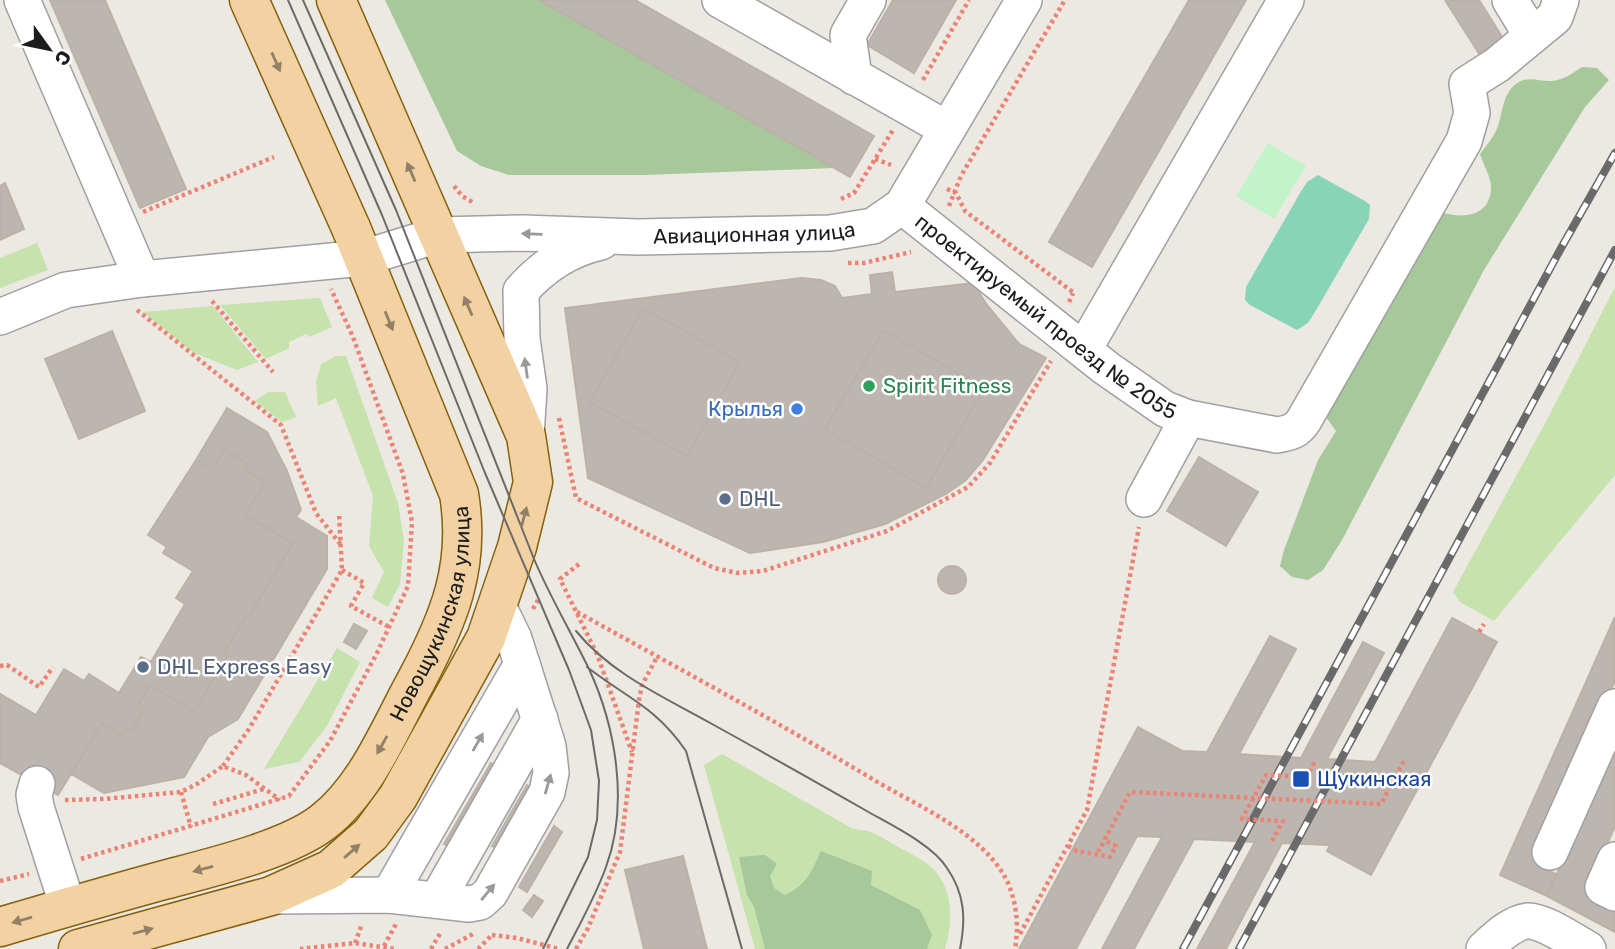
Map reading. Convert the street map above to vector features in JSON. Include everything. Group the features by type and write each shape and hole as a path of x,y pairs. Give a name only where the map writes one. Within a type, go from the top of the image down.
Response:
{"main road":[{"name":"Новощукинская улица","path":"0,927 232,861 292,839 323,822 361,780 438,640 449,613 463,551 464,523 459,494 363,258 249,0"},
{"name":"Новощукинская улица","path":"78,949 271,896 331,869 371,834 398,797 428,746 486,638 517,547 533,482 526,436 336,0"}],"street":[{"path":"22,0 145,294"},
{"path":"720,0 947,129"},
{"path":"854,77 848,34 868,0"},
{"name":"Авиационная улица","path":"0,317 66,290 145,294 363,258 438,235 523,233 625,237 830,233 873,226 902,206 1024,0"},
{"path":"1084,349 1286,0"},
{"path":"1510,0 1532,36"},
{"path":"1188,418 1277,435 1297,430 1464,141 1472,113 1467,84 1497,65 1555,17 1561,0"},
{"name":"проектируемый проезд № 2055","path":"902,206 1106,368 1165,409 1188,418 1144,499"},
{"path":"526,436 529,389 522,339 521,291 546,266 584,246 625,237"},
{"path":"271,896 393,909 437,900 540,719 514,639 498,606"},
{"path":"393,909 522,664"},
{"path":"1550,852 1615,707"},
{"path":"46,792 34,795 36,807 68,907"},
{"path":"1615,860 1603,887 1615,893"},
{"path":"1484,949 1499,936 1526,921 1539,923 1588,949"}],"path":[{"path":"835,202 854,193 969,0"},
{"path":"876,159 956,193 965,211 1104,315"},
{"path":"0,881 281,800 289,796 330,741 408,586 412,522 403,474 353,337 330,286"},
{"path":"145,294 136,310 281,425 316,513 341,545"},
{"path":"320,295 333,294"},
{"path":"200,303 226,300"},
{"path":"212,301 273,372"},
{"path":"559,416 576,498 714,568 737,573 763,571 887,531 968,487 990,463 1051,362 1049,354"},
{"path":"1016,941 1087,810 1144,499"},
{"path":"46,792 104,799 181,792 197,784 222,765 248,729 342,570 339,513"},
{"path":"602,522 607,514"},
{"path":"579,564 560,579 597,654 632,754"},
{"path":"342,570 364,583 351,606 389,627"},
{"path":"577,612 783,726 970,837 1004,876 1014,899 1019,929 1015,949"},
{"path":"1479,632 1484,624"},
{"path":"576,949 588,928 620,852 642,685 657,657"},
{"path":"0,666 7,665 39,687 53,667"},
{"path":"1272,841 1283,821 1242,819 1266,775 1307,777 1316,759"},
{"path":"1098,852 1130,792 1381,804 1405,759"},
{"path":"222,765 246,775 281,800"},
{"path":"213,804 264,789"},
{"path":"181,792 191,827"},
{"path":"1068,846 1077,851 1110,856 1116,846 1104,839"},
{"path":"384,946 393,909"},
{"path":"431,949 439,935"},
{"path":"478,949 492,935 517,938 559,949"},
{"path":"300,949 355,943 395,949"}],"green space":[{"path":"385,0 539,0 834,168 645,175 509,175 481,166 457,151"},
{"path":"1582,67 1597,68 1609,80 1585,107 1484,270 1342,540 1323,570 1308,580 1292,577 1280,566 1318,460 1336,431 1326,417 1444,213 1469,215 1487,204 1491,183 1480,154 1496,130 1510,91 1523,80 1556,80"},
{"path":"1268,143 1306,166 1274,219 1236,196"},
{"path":"1318,175 1370,205 1369,219 1308,323 1297,330 1250,305 1245,300 1246,287 1307,182"},
{"path":"37,243 48,270 0,288 0,258"},
{"path":"1615,287 1615,475 1494,621 1460,602 1453,592 1550,414"},
{"path":"320,298 332,327 289,342 289,348 266,359 220,305"},
{"path":"213,306 258,362 237,370 194,353 143,312"},
{"path":"336,356 346,356 398,503 404,541 400,584 388,607 372,598 384,572 369,546 373,496 336,398 318,406 316,382 321,364"},
{"path":"268,392 285,392 296,417 282,422 255,401"},
{"path":"337,648 360,662 327,726 299,762 264,769"},
{"path":"722,754 853,829 877,835 931,867 944,885 950,906 945,949 755,949 704,765"},
{"path":"821,851 872,871 871,885 920,910 932,935 927,949 765,949 754,907 747,895 739,857 765,855 777,864 770,876 774,888 785,895 803,882"}],"building":[{"path":"50,0 105,0 186,189 140,208"},
{"path":"539,0 635,0 874,136 850,177"},
{"path":"893,0 956,0 914,73 867,45"},
{"path":"1189,0 1246,0 1092,267 1049,242"},
{"path":"1445,0 1479,0 1507,45 1483,60"},
{"path":"5,183 24,229 0,240 0,186"},
{"name":"Крылья","path":"892,272 895,292 973,283 1019,344 1046,358 983,460 966,480 946,494 885,524 823,542 750,553 588,478 565,308 802,278 821,280 835,286 842,298 872,294 870,275"},
{"path":"643,308 740,362 687,456 590,402"},
{"path":"884,330 984,389 926,488 825,429"},
{"path":"112,331 145,411 79,439 45,359"},
{"path":"227,408 267,432 287,471 301,510 296,517 327,536 327,569 238,719 208,737 184,777 104,793 71,774 102,723 121,735 126,728 132,731 145,709 138,705 150,685 194,711 227,657 225,651 245,617 250,614 293,543 245,515 265,482 245,470 248,464 225,449 212,470 196,460"},
{"path":"225,449 248,464 245,470 265,482 245,515 293,543 250,614 245,617 225,651 227,657 194,711 150,685 138,705 145,709 132,731 126,728 121,735 102,723 58,795 0,763 0,694 36,715 64,669 84,681 89,674 119,693 141,657 151,662 185,604 176,598 193,571 163,553 167,547 148,535 196,460 212,470"},
{"path":"1199,457 1258,492 1226,546 1167,511"},
{"path":"952,566 962,570 966,580 962,590 952,594 942,590 938,580 942,570"},
{"path":"1615,617 1615,681 1533,864 1556,874 1547,896 1500,875"},
{"path":"1452,618 1497,642 1371,875 1327,851 1330,845 1282,843 1226,949 1197,949 1255,842 1194,839 1134,949 1102,949 1162,837 1137,836 1076,949 1019,949 1138,727 1182,751 1207,752 1270,636 1296,649 1239,754 1301,758 1363,642 1384,653 1327,759 1375,762"},
{"path":"354,624 367,631 356,649 344,642"},
{"path":"1615,743 1615,826 1585,894 1605,904 1615,904 1615,932 1547,896"},
{"path":"491,763 499,768 452,848 444,844"},
{"path":"527,785 536,790 501,851 492,846"},
{"path":"554,826 562,832 527,892 519,887"},
{"path":"683,856 707,949 644,949 625,870"},
{"path":"534,895 543,901 532,917 523,910"}],"tram line":[{"path":"288,0 382,215 485,473 569,670 591,730 599,781 597,820 588,857 543,949"},
{"path":"303,0 396,210 534,559 589,669 606,716 618,792 613,843 598,888 567,949"},
{"path":"576,631 605,660 639,684 898,828 931,851 947,868 961,897 963,927 960,949"},
{"path":"587,667 652,713 686,751 742,949"}],"railway":[{"path":"1183,949 1615,153"},
{"path":"1239,949 1615,250"}],"place":[{"name":"Spirit Fitness","path":"869,386"},
{"name":"Крылья","path":"797,409"},
{"name":"DHL","path":"725,499"},
{"name":"DHL Express Easy","path":"143,667"},
{"name":"Щукинская","path":"1301,779"}]}
